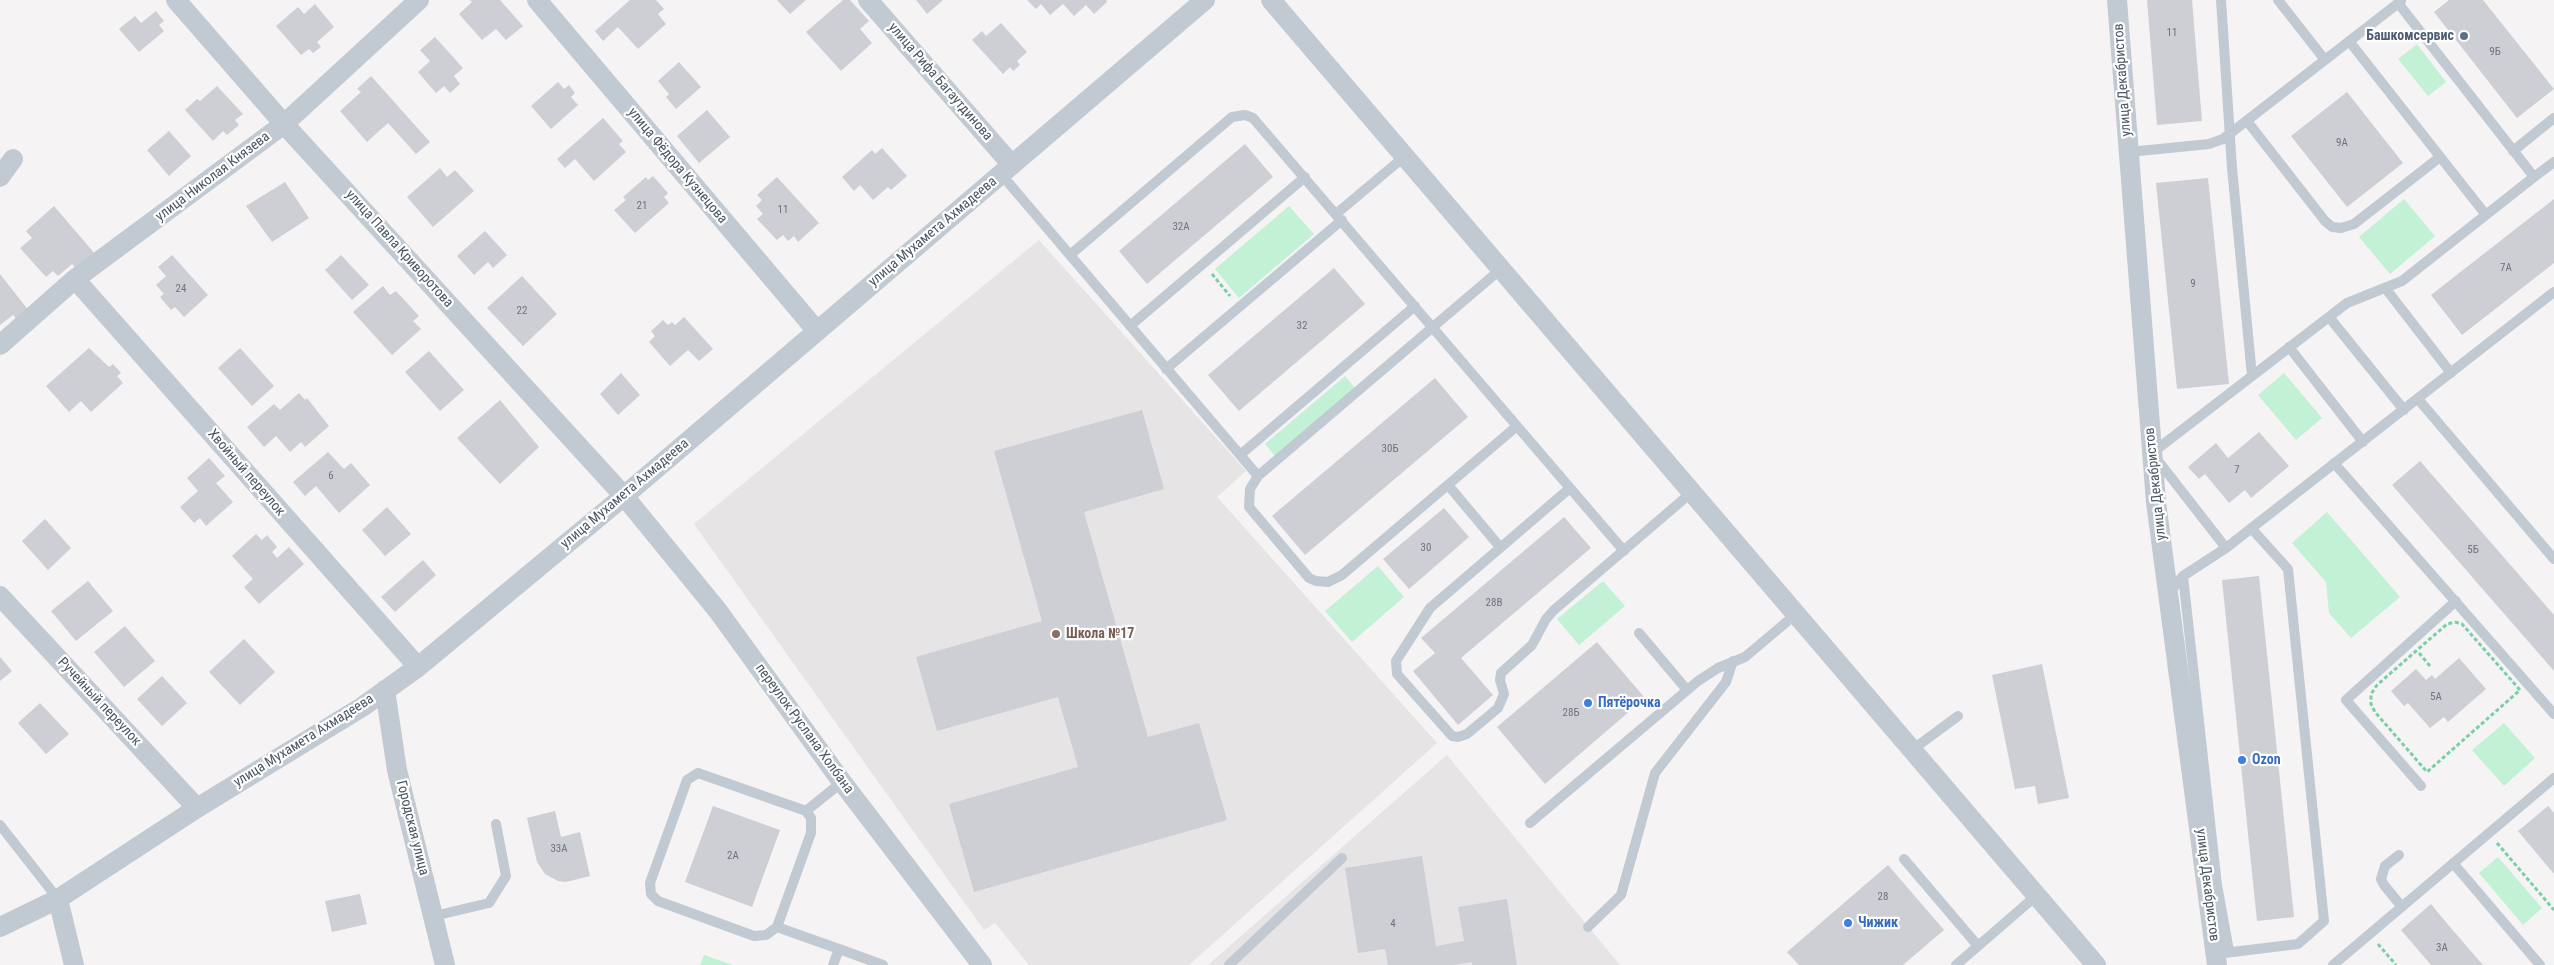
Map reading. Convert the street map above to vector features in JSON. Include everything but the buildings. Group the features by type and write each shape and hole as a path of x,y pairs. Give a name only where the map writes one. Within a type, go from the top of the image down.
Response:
{"street":[{"name":"улица Павла Криворотова","path":"176,0 284,124 624,496"},
{"name":"улица Николая Князева","path":"0,345 75,279 284,124 419,0"},
{"name":"улица Фёдора Кузнецова","path":"537,0 816,331"},
{"name":"улица Рифа Багаутдинова","path":"868,0 1006,169"},
{"name":"улица Мухамета Ахмадеева","path":"0,927 58,899 197,808 362,707 418,667 624,496 1205,0"},
{"path":"1271,0 2096,965"},
{"name":"улица Декабристов","path":"2117,0 2152,453 2168,594 2220,957"},
{"path":"0,177 13,159"},
{"name":"Хвойный переулок","path":"75,279 418,667"},
{"name":"переулок Руслана Холбана","path":"624,496 718,611 975,961"},
{"name":"Ручейный переулок","path":"0,596 197,808"},
{"name":"Городская улица","path":"385,690 397,770 445,965"},
{"path":"58,899 74,965"}],"lane":[{"path":"2278,0 2325,60"},
{"path":"2224,1 2232,168 2252,376"},
{"path":"2129,152 2209,144 2231,134 2400,2 2534,178"},
{"path":"2349,41 2486,215"},
{"path":"1070,255 1232,117 1245,115 1253,118 1624,551"},
{"path":"2513,150 2554,118"},
{"path":"2247,121 2325,221 2332,227 2340,228 2354,224 2440,157"},
{"path":"1166,369 1240,307 1404,156"},
{"path":"2226,548 2152,453 2352,300 2386,289 2402,281 2554,162"},
{"path":"1006,169 1070,255 1258,476"},
{"path":"1130,326 1305,177"},
{"path":"1501,269 1258,476 1250,489 1249,507 1310,578 1323,583 1336,580 1517,426"},
{"path":"2386,289 2451,373"},
{"path":"2168,594 2184,576 2226,548 2554,292"},
{"path":"1240,454 1415,306"},
{"path":"2328,317 2404,410"},
{"path":"2289,347 2363,442"},
{"path":"2418,399 2554,559"},
{"path":"2334,463 2554,714"},
{"path":"1448,485 1500,547"},
{"path":"1570,488 1430,608 1396,661 1397,674 1452,736 1458,737 1467,734 1498,708 1503,699 1504,691 1500,680 1504,670 1532,645 1554,610 1692,492"},
{"path":"2184,576 2217,885 2220,957 2298,944 2324,921 2288,569 2251,528"},
{"path":"2421,786 2346,700 2456,602"},
{"path":"1530,823 1707,674 1745,657 1796,614"},
{"path":"1639,633 1687,690"},
{"path":"1588,926 1621,896 1655,773 1726,682 1733,662"},
{"path":"1912,750 1958,716"},
{"path":"693,774 704,774 806,811 813,824 777,927 766,936 754,936 658,901 650,894 650,883 688,780 693,774"},
{"path":"2334,965 2554,778"},
{"path":"806,811 842,782"},
{"path":"434,916 489,903 506,876 496,824"},
{"path":"0,825 58,899"},
{"path":"2399,855 2385,866 2381,879 2402,907"},
{"path":"1229,965 1342,858"},
{"path":"1904,858 1978,946"},
{"path":"2453,863 2540,965"},
{"path":"1956,965 2037,895"},
{"path":"777,927 883,965"},
{"path":"833,965 839,949"}],"path":[{"path":"1203,264 1240,307"},
{"path":"2455,622 2462,624 2520,690 2428,772 2375,712 2371,704 2371,694 2377,685 2417,651 2446,624 2455,622"},
{"path":"2489,833 2554,910"},
{"path":"2369,934 2396,965"}],"shaded area":[{"name":"Школа №17","path":"1039,240 1246,471 1217,497 1437,743 1189,965 1029,965 995,923 984,930 694,524"},
{"path":"1447,755 1620,965 1208,965"}],"green space":[{"path":"2417,44 2446,82 2428,96 2398,59"},
{"path":"2404,199 2435,236 2390,274 2359,237"},
{"path":"1289,206 1314,234 1239,298 1215,269"},
{"path":"2284,373 2322,418 2296,440 2258,395"},
{"path":"1345,376 1356,389 1276,457 1265,444"},
{"path":"2327,512 2400,597 2351,638 2329,613 2326,582 2292,543"},
{"path":"1378,566 1404,597 1352,642 1325,611"},
{"path":"1603,581 1625,606 1579,645 1557,619"},
{"path":"2504,723 2535,758 2504,786 2472,750"},
{"path":"2498,857 2542,908 2523,925 2479,873"},
{"path":"704,955 733,965 700,965"}],"place":[{"name":"Башкомсервис","path":"2464,36"},
{"name":"Школа №17","path":"1056,634"},
{"name":"Пятёрочка","path":"1588,703"},
{"name":"Ozon","path":"2242,760"},
{"name":"Чижик","path":"1848,923"}]}
